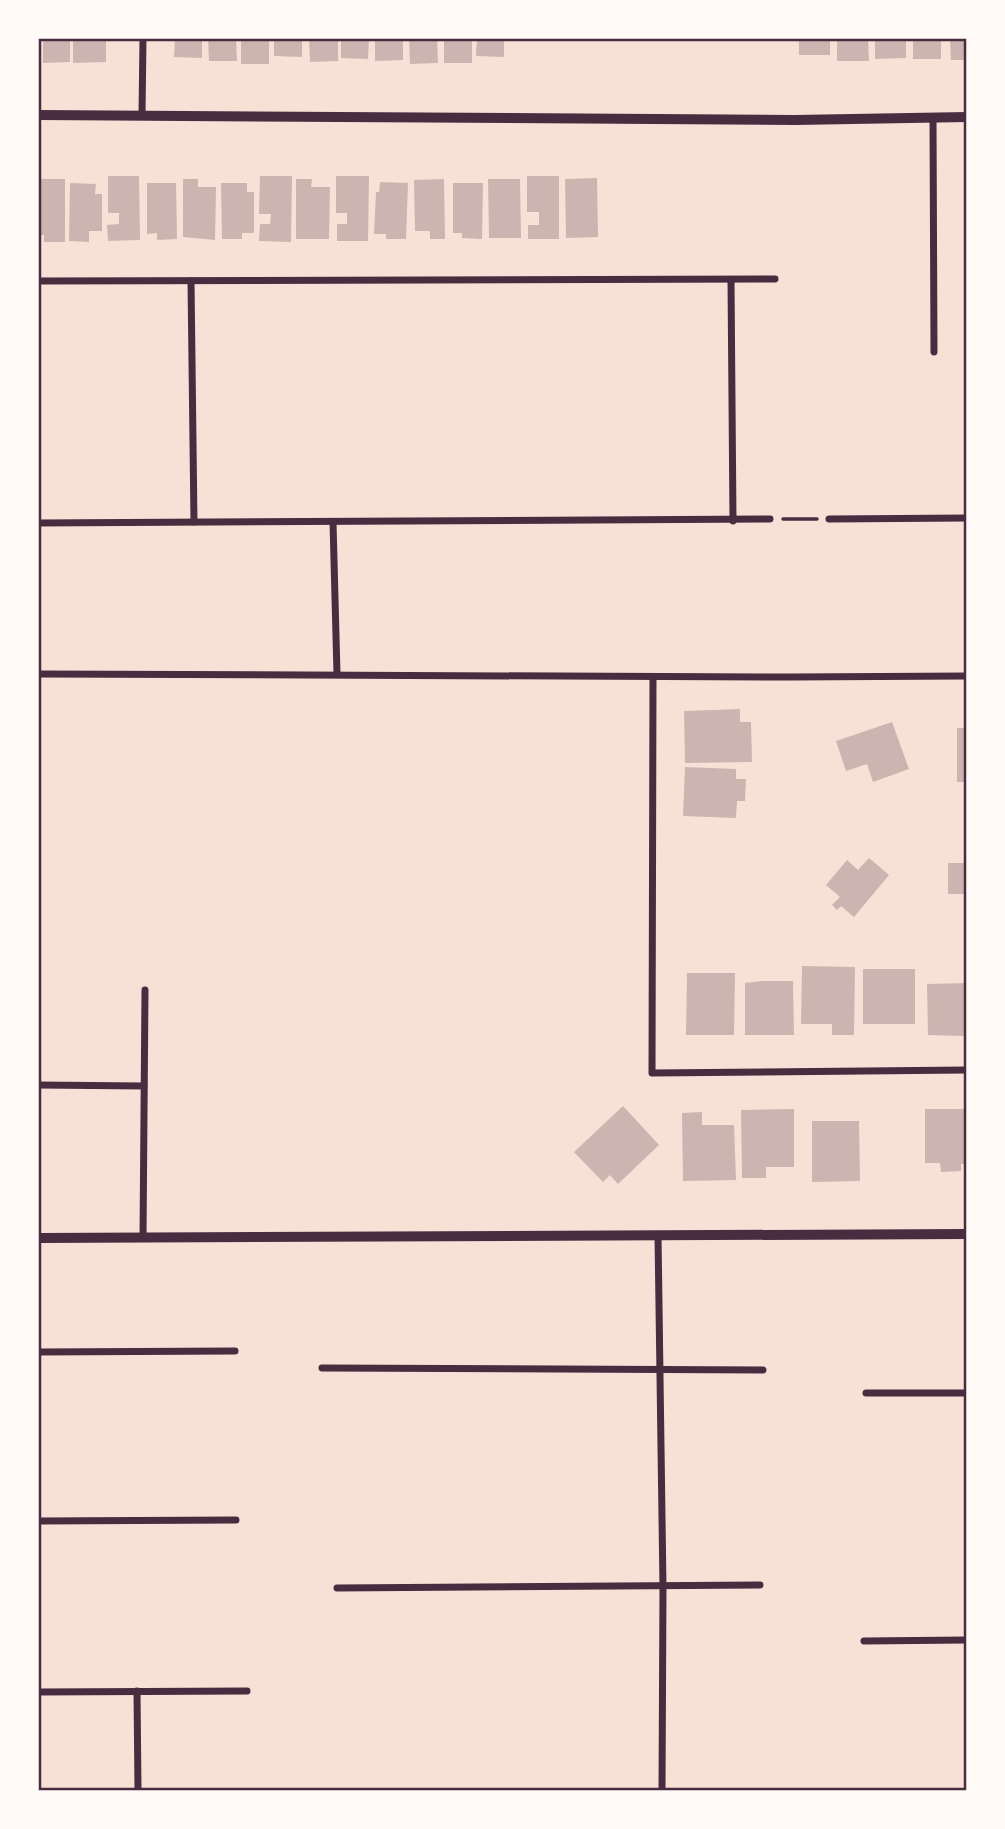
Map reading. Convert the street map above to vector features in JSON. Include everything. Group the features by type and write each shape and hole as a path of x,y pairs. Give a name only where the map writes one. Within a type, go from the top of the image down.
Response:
{"street":[{"path":"142,115 143,38"},
{"path":"38,114 795,120 967,117"},
{"path":"933,118 934,352"},
{"path":"732,279 733,521"},
{"path":"38,281 775,279"},
{"path":"191,281 194,522"},
{"path":"829,519 967,518"},
{"path":"38,523 770,519"},
{"path":"333,522 337,674"},
{"path":"38,674 967,676"},
{"path":"653,677 652,1073 967,1070"},
{"path":"144,1238 145,990"},
{"path":"38,1086 144,1086"},
{"path":"38,1238 967,1234"},
{"path":"658,1235 663,1587 662,1790"},
{"path":"38,1352 235,1350"},
{"path":"322,1368 764,1370"},
{"path":"866,1393 967,1393"},
{"path":"38,1521 236,1520"},
{"path":"337,1588 760,1585"},
{"path":"864,1640 967,1640"},
{"path":"137,1691 138,1790"},
{"path":"38,1692 247,1691"}],"path":[{"path":"770,519 829,519"}],"building":[{"path":"43,38 70,38 70,62 43,63"},
{"path":"73,38 106,38 106,62 73,63"},
{"path":"175,38 202,38 202,58 174,57"},
{"path":"208,38 236,38 237,61 209,61"},
{"path":"241,38 269,38 269,64 241,64"},
{"path":"274,38 302,38 302,57 274,56"},
{"path":"309,38 338,38 338,61 310,62"},
{"path":"341,38 369,38 368,59 341,58"},
{"path":"375,38 403,38 403,60 375,61"},
{"path":"409,38 437,38 438,63 410,64"},
{"path":"444,38 472,38 472,63 444,63"},
{"path":"477,38 504,38 504,57 476,56"},
{"path":"799,38 830,38 830,55 799,55"},
{"path":"837,38 868,38 869,61 837,61"},
{"path":"875,38 906,38 906,58 875,59"},
{"path":"913,38 941,38 941,59 913,59"},
{"path":"950,38 967,38 967,60 951,60"},
{"path":"108,176 139,176 140,240 108,241 107,225 119,224 119,213 108,213"},
{"path":"260,176 292,176 291,242 259,241 260,224 270,224 271,214 259,214"},
{"path":"336,176 369,176 368,241 337,241 337,224 347,224 347,213 336,213"},
{"path":"527,176 559,176 559,239 528,239 528,225 539,225 539,212 527,212"},
{"path":"597,178 598,237 566,238 565,179"},
{"path":"38,179 65,179 65,242 44,242 44,235 38,235"},
{"path":"183,179 198,179 198,187 216,187 215,240 183,237"},
{"path":"296,179 312,179 311,187 330,187 329,239 296,239"},
{"path":"444,179 445,239 430,239 430,231 415,231 414,180"},
{"path":"488,179 520,179 521,238 489,238"},
{"path":"380,182 408,183 406,239 386,239 386,234 374,234 376,192 379,192"},
{"path":"70,183 96,184 95,194 102,194 102,231 89,231 89,242 69,241"},
{"path":"147,183 176,183 177,239 157,240 157,233 147,234"},
{"path":"221,183 247,183 247,192 254,192 254,233 242,233 242,239 222,239"},
{"path":"453,183 483,183 482,239 462,238 462,233 453,233"},
{"path":"740,709 740,722 751,722 752,762 685,763 684,711"},
{"path":"892,722 909,769 873,782 867,764 846,771 836,741"},
{"path":"957,728 967,728 967,782 957,782"},
{"path":"685,767 736,769 736,779 746,779 745,801 737,801 736,818 683,816"},
{"path":"869,858 889,875 854,917 841,906 837,910 832,905 840,897 826,885 847,860 858,870"},
{"path":"948,863 967,863 967,894 948,894"},
{"path":"802,966 855,967 854,1035 832,1035 832,1024 801,1024"},
{"path":"863,969 915,969 915,1024 863,1024"},
{"path":"687,973 735,973 734,1035 686,1035"},
{"path":"793,981 794,1035 745,1035 745,983"},
{"path":"967,983 967,1036 928,1035 927,984"},
{"path":"623,1106 659,1145 618,1184 610,1175 603,1182 574,1152"},
{"path":"794,1109 794,1167 766,1167 766,1178 742,1178 741,1110"},
{"path":"925,1109 967,1109 967,1164 961,1164 961,1171 941,1172 940,1163 925,1163"},
{"path":"702,1112 702,1125 734,1125 736,1180 683,1181 682,1113"},
{"path":"812,1121 859,1121 860,1181 812,1182"}]}
